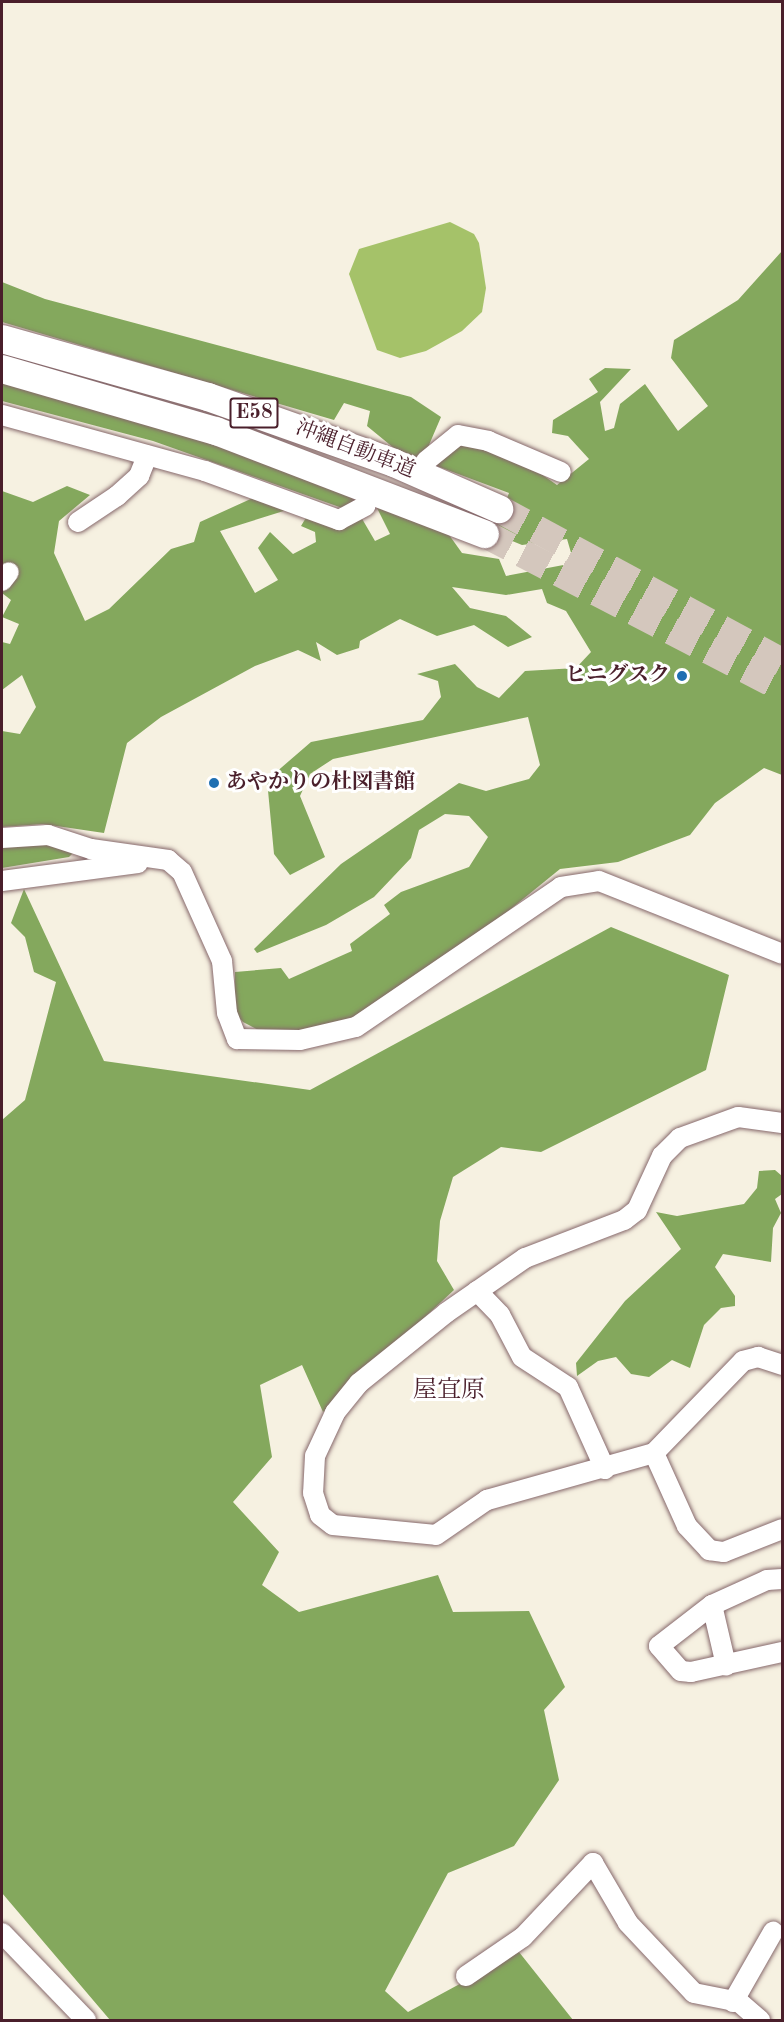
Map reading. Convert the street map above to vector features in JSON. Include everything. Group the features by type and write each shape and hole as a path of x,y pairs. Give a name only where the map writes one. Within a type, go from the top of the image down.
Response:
{"highway":[{"name":"沖縄自動車道","path":"2,339 208,397 394,463 499,509"},
{"name":"沖縄自動車道","path":"2,369 216,431 485,534"}],"street":[{"path":"2,415 147,456 339,520 365,506"},
{"path":"426,460 458,435 488,441 561,472"},
{"path":"78,522 117,496 139,476 147,456"},
{"path":"2,838 48,835 91,849 168,860 182,872 222,961 227,1013 237,1039 300,1040 356,1027 561,887 599,881 783,954"},
{"path":"2,881 168,860"},
{"path":"783,1123 738,1117 680,1138 662,1156 637,1210 624,1220 525,1258 477,1291 359,1383 335,1413 315,1456 313,1493 320,1515 333,1525 436,1535 488,1500 605,1469 654,1453 743,1361 758,1357 783,1365"},
{"path":"477,1291 500,1315 522,1357 568,1387 605,1469"},
{"path":"654,1453 687,1526 709,1550 724,1552 783,1529"},
{"path":"782,1579 758,1584 712,1605 659,1646 681,1671 726,1665 783,1652"},
{"path":"712,1605 726,1665"},
{"path":"466,1976 523,1937 593,1863 628,1923 694,1993 733,2002 760,2020"},
{"path":"733,2002 773,1932"},
{"path":"2,1933 86,2020"}],"green space":[{"path":"450,222 474,234 479,243 486,288 482,312 462,331 426,351 400,358 377,350 349,274 359,249"},
{"path":"782,251 782,775 764,768 715,803 690,835 618,862 560,869 475,938 374,1005 344,1023 289,1035 262,1032 243,1022 235,1013 235,972 281,968 289,979 352,951 350,944 390,914 384,905 401,892 469,867 488,837 469,816 445,814 419,830 411,858 374,897 326,925 257,953 254,949 341,864 459,783 486,791 529,779 540,765 528,717 333,759 310,774 300,796 325,857 290,875 274,854 267,780 311,742 423,720 441,697 438,681 417,674 455,664 477,687 499,698 525,671 576,668 591,652 566,611 547,603 542,589 506,595 452,587 470,608 506,616 532,637 508,647 474,625 437,636 400,619 360,641 359,648 337,655 316,642 321,661 298,650 255,666 161,717 127,743 104,833 43,824 2,827 2,731 20,734 36,707 22,675 2,690 2,642 10,644 19,624 2,617 11,600 2,593 2,491 33,502 67,486 90,495 59,521 54,553 85,621 109,609 171,549 194,542 200,522 255,497 290,509 220,531 255,593 278,580 258,548 270,532 293,554 316,542 315,532 301,526 307,516 361,517 375,541 390,534 375,504 442,525 462,553 499,559 506,576 574,563 567,539 522,545 493,533 509,493 434,465 461,440 531,467 557,485 589,459 568,436 552,433 553,420 598,392 589,379 605,368 631,369 600,402 605,431 614,428 620,404 645,384 678,431 708,406 671,358 674,340 738,300"},
{"path":"2,282 45,299 411,397 441,417 423,459 395,449 367,426 370,411 344,403 334,420 2,322"},
{"path":"2,379 217,443 362,499 345,509 153,441 2,401"},
{"path":"46,843 76,850 69,857 2,868 2,845"},
{"path":"24,889 104,1061 310,1090 611,927 729,975 706,1070 541,1152 501,1147 453,1177 440,1221 437,1261 454,1290 323,1412 302,1365 260,1385 272,1457 233,1502 279,1552 262,1585 299,1612 438,1575 453,1612 529,1611 565,1687 544,1710 559,1780 514,1846 448,1873 385,1991 408,2012 519,1952 573,2020 110,2020 2,1893 2,1120 25,1100 56,982 34,972 25,937 11,923"},
{"path":"775,1170 782,1176 782,1194 775,1199 781,1213 773,1228 771,1262 723,1254 715,1267 735,1296 735,1306 721,1308 704,1325 690,1368 672,1360 649,1377 631,1374 616,1357 598,1361 577,1376 576,1363 625,1301 681,1249 656,1212 677,1216 744,1204 757,1188 759,1171"}],"tunnel":[{"path":"499,509 782,662"},
{"path":"485,534 782,688"}],"place":[{"name":"ヒニグスク","path":"682,676"},
{"name":"あやかりの杜図書館","path":"214,783"}],"district":[{"name":"屋宜原","path":"449,1392"}]}
